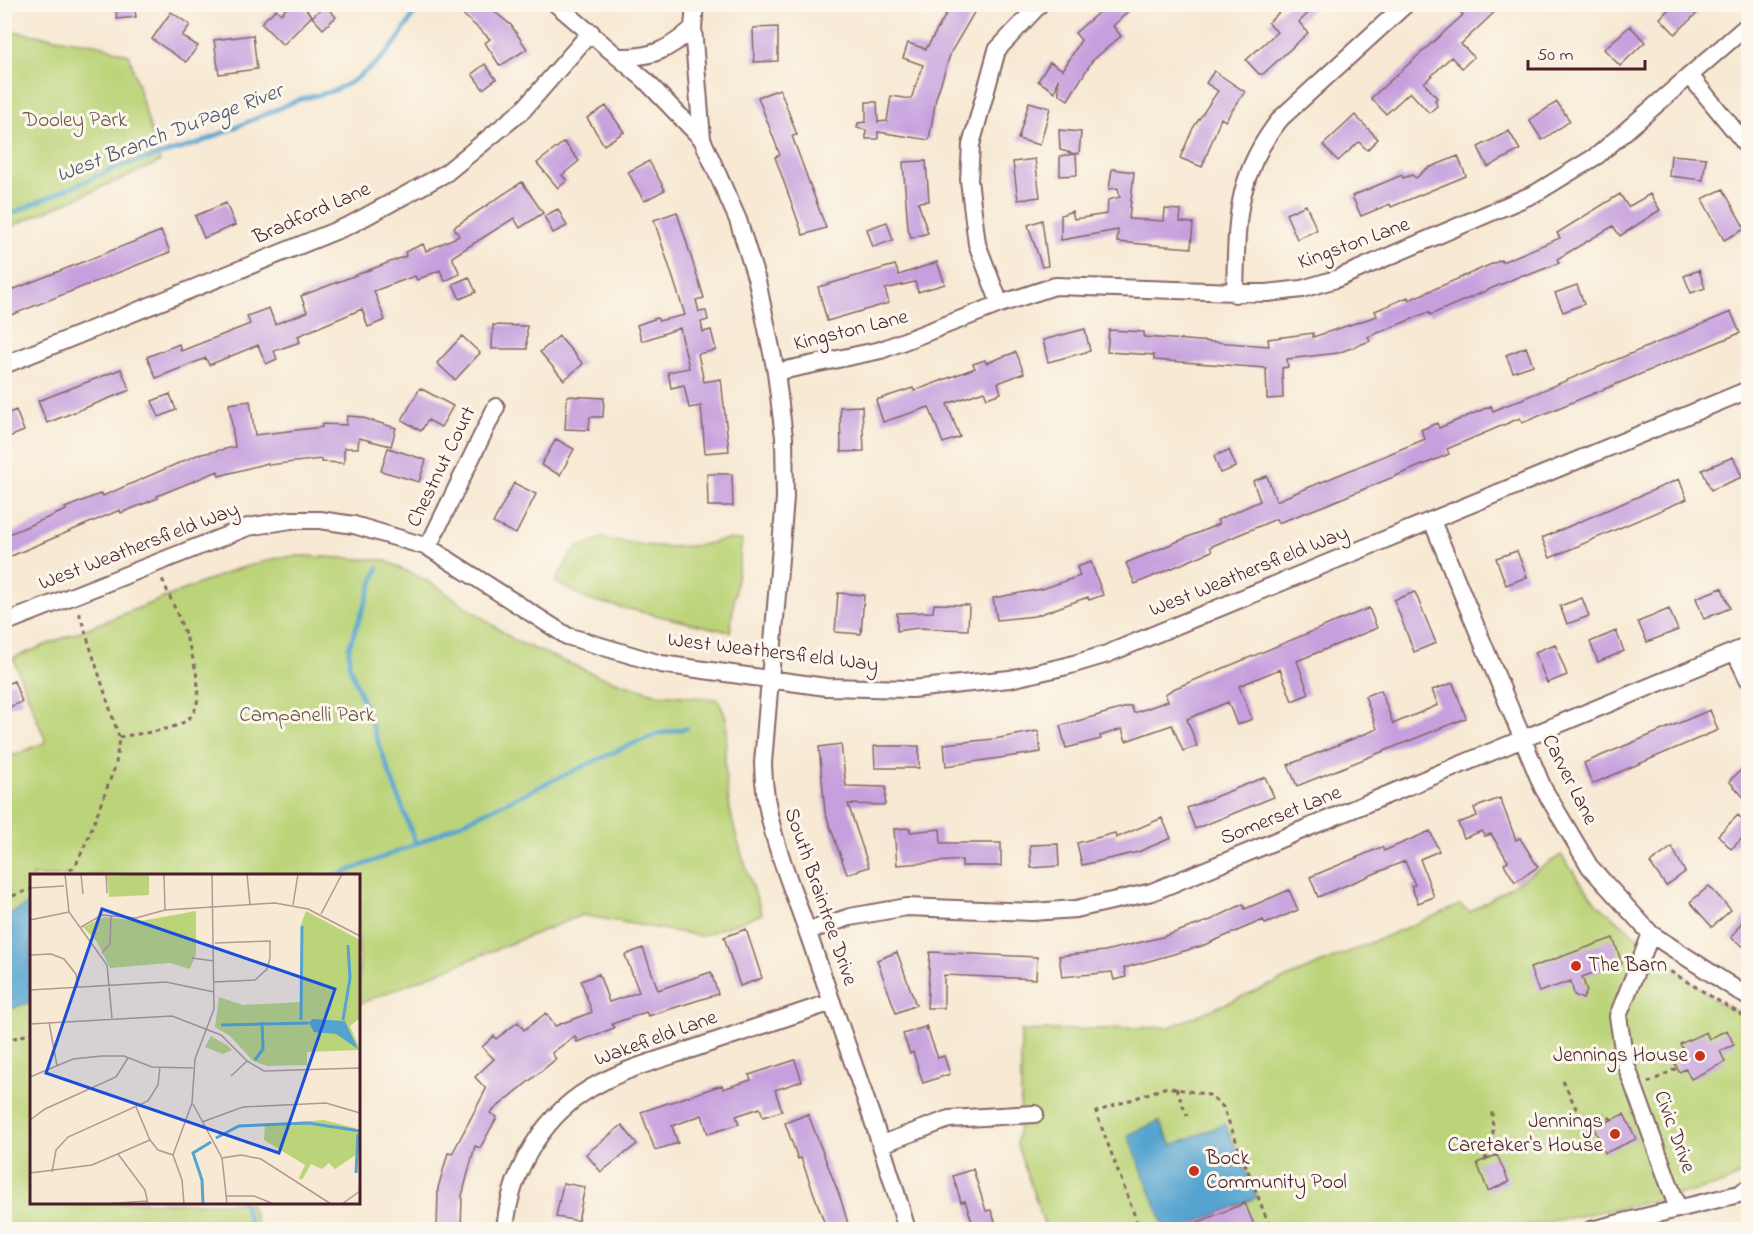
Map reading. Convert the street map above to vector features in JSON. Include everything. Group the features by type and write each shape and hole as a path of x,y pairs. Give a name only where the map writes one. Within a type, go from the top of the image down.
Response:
{"street":[{"path":"556,4 645,80 702,139"},
{"name":"South Braintree Drive","path":"695,4 693,28 702,139 738,220 757,281 776,372 784,437 785,498 763,763 765,802 777,846 882,1144 907,1230"},
{"path":"1000,304 978,244 969,180 971,145 997,50 1040,4"},
{"path":"1235,294 1240,199 1249,171 1269,133 1281,118 1406,4"},
{"name":"Kingston Lane","path":"776,372 881,350 1000,304 1054,286 1235,294 1302,289 1336,279 1536,193 1598,155 1749,25"},
{"path":"619,57 657,54 673,46 693,28"},
{"name":"Bradford Lane","path":"4,365 350,225 446,173 524,110 591,32"},
{"path":"1691,77 1749,147"},
{"name":"West Weathersfield Way","path":"4,623 230,533 270,523 320,520 354,525 428,547 567,636 661,664 848,688 912,689 984,683 1045,672 1107,654 1749,390"},
{"name":"Chestnut Court","path":"428,547 496,407"},
{"name":"Carver Lane","path":"1432,520 1543,788 1590,867 1651,934 1749,997"},
{"path":"1742,649 1749,679"},
{"name":"Somerset Lane","path":"808,932 850,917 907,907 1032,912 1076,909 1152,892 1742,649"},
{"name":"Civic Drive","path":"1651,934 1618,1016 1625,1062 1678,1209"},
{"name":"Wakefield Lane","path":"505,1230 507,1208 526,1158 547,1125 581,1095 617,1075 832,1002"},
{"path":"882,1144 949,1119 1035,1114"},
{"path":"1591,1230 1739,1194 1749,1188"}],"path":[{"path":"119,737 187,720 196,711 200,699 198,678 161,575"},
{"path":"65,874 76,865 88,838 116,764 119,737 78,608"},
{"path":"70,870 72,874"},
{"path":"4,899 30,890"},
{"path":"1650,972 1655,962 1749,1019"},
{"path":"4,1041 30,1034"},
{"path":"1643,1085 1677,1068"},
{"path":"1563,1081 1596,1150 1602,1147"},
{"path":"1144,1230 1137,1222 1096,1112 1167,1087 1209,1095 1223,1107 1271,1230"},
{"path":"1176,1089 1187,1116"},
{"path":"1485,1160 1493,1135 1492,1112"},
{"path":"1584,1124 1604,1115 1612,1119"},
{"path":"1593,1120 1597,1127"}],"green space":[{"name":"Dooley Park","path":"4,30 100,45 129,55 160,162 5,229"},
{"path":"602,538 663,547 742,540 730,632 589,600 555,582 575,549"},
{"name":"Campanelli Park","path":"281,557 384,560 433,584 516,641 599,676 658,694 717,699 727,723 725,751 728,801 743,858 762,914 701,936 582,915 360,1004 360,874 30,874 30,1204 250,1204 259,1229 5,1230 5,759 46,742 13,658 234,570"},
{"path":"1561,855 1596,903 1713,999 1748,1018 1748,1170 1723,1184 1650,1202 1512,1229 1046,1229 1017,1145 1021,1097 1021,1031 1170,1027 1460,905 1470,912"}],"water":[{"path":"30,903 30,1002 5,1011 5,917"},
{"name":"Bock Community Pool","path":"1159,1121 1172,1145 1225,1124 1257,1197 1181,1229 1165,1229 1128,1135"}],"building":[{"path":"115,4 134,4 136,17 117,19"},
{"path":"290,4 301,4 312,16 283,45 261,23 276,9 281,14"},
{"path":"464,4 485,4 511,25 527,49 500,66 485,43 490,39 459,11"},
{"path":"952,4 964,4 975,11 951,52 936,98 929,140 878,132 878,139 866,139 866,130 857,128 858,123 866,122 866,102 877,102 878,122 887,121 891,96 911,99 923,65 903,58 908,43 926,49"},
{"path":"1108,4 1136,4 1113,26 1121,36 1092,61 1068,100 1059,94 1058,79 1055,92 1038,81 1050,62 1063,70 1081,40 1075,33"},
{"path":"1288,4 1318,4 1299,22 1308,33 1263,74 1259,74 1246,60 1277,32 1268,23"},
{"path":"1470,4 1503,4 1461,44 1474,57 1462,68 1451,57 1424,83 1437,98 1435,100 1437,106 1429,113 1410,92 1386,114 1371,98 1463,15 1461,13"},
{"path":"1674,4 1707,4 1675,34 1660,18"},
{"path":"325,5 336,17 323,29 312,17"},
{"path":"171,12 190,25 182,36 198,46 186,62 152,39"},
{"path":"1630,26 1645,42 1620,66 1604,49"},
{"path":"778,27 778,61 754,62 753,28"},
{"path":"253,35 257,69 219,74 214,40"},
{"path":"485,64 496,79 483,89 472,74"},
{"path":"1214,71 1245,92 1225,121 1221,118 1202,167 1180,158 1193,128 1218,91 1206,83"},
{"path":"780,89 797,135 792,136 826,228 803,235 775,157 780,155 758,97"},
{"path":"1029,102 1050,108 1040,145 1018,139"},
{"path":"1557,102 1570,121 1542,140 1529,120"},
{"path":"606,106 624,132 604,145 587,118"},
{"path":"1355,115 1378,139 1367,150 1359,142 1338,161 1323,145"},
{"path":"1059,130 1081,132 1079,154 1076,153 1077,175 1060,176 1060,156 1075,154 1060,150"},
{"path":"1509,131 1520,150 1488,167 1478,147"},
{"path":"564,142 579,161 562,175 567,181 558,188 537,163"},
{"path":"1671,155 1706,158 1703,180 1669,176"},
{"path":"1458,156 1466,176 1391,207 1390,204 1361,216 1352,196 1402,175 1403,178 1412,175 1416,178 1426,169"},
{"path":"1035,159 1040,197 1018,200 1013,162"},
{"path":"649,161 665,190 644,201 628,172"},
{"path":"926,161 929,201 918,202 928,233 911,238 908,228 903,162"},
{"path":"1112,169 1134,172 1129,219 1164,221 1165,209 1181,210 1180,222 1193,223 1191,248 1117,242 1118,230 1061,240 1061,215 1072,211 1074,219 1107,214 1108,200 1120,197 1118,188 1109,189"},
{"path":"522,182 543,213 520,228 514,218 452,257 460,274 445,281 440,270 417,280 415,276 374,291 385,320 368,327 362,309 298,336 300,342 274,351 277,359 266,364 258,345 209,365 206,358 156,378 147,357 179,344 181,351 250,324 247,316 269,308 275,324 307,312 301,296 406,256 405,252 423,244 426,251 459,236 454,227"},
{"path":"1723,189 1745,229 1724,240 1702,199"},
{"path":"1620,194 1628,207 1650,194 1660,210 1620,236 1613,226 1557,259 1559,263 1526,276 1525,274 1430,315 1429,312 1368,337 1370,341 1338,353 1287,359 1288,367 1282,368 1283,398 1267,399 1266,368 1154,360 1154,355 1107,352 1109,330 1144,332 1144,337 1269,346 1268,339 1313,333 1313,337 1377,316 1375,311 1408,297 1409,300 1501,260 1502,262 1560,238 1557,233"},
{"path":"226,203 235,225 204,238 195,216"},
{"path":"1306,205 1317,230 1297,239 1286,214"},
{"path":"558,209 567,226 553,233 544,216"},
{"path":"677,212 704,298 696,300 699,312 706,311 708,320 701,322 703,332 711,330 716,350 698,354 704,382 721,379 729,451 705,453 701,406 689,408 684,385 671,388 668,372 689,368 680,328 642,341 637,325 657,318 659,321 685,315 654,220"},
{"path":"1042,220 1048,266 1042,267 1028,225"},
{"path":"887,222 893,240 873,247 867,229"},
{"path":"161,231 170,252 4,318 4,293"},
{"path":"937,262 945,284 918,292 915,282 885,289 889,303 827,321 818,287 895,265 899,275"},
{"path":"1699,270 1705,288 1691,293 1684,276"},
{"path":"469,277 476,292 460,299 453,284"},
{"path":"1577,285 1584,304 1563,312 1555,293"},
{"path":"1731,312 1740,333 1522,423 1520,418 1447,449 1449,454 1323,506 1278,523 1276,519 1210,547 1212,551 1135,584 1126,563 1219,524 1217,520 1260,501 1253,481 1267,476 1276,501 1425,439 1421,430 1437,423 1439,428 1491,406 1493,411"},
{"path":"493,325 527,326 527,349 492,349"},
{"path":"1085,329 1090,351 1048,362 1043,340"},
{"path":"462,336 480,353 455,380 437,363"},
{"path":"559,336 583,364 564,380 540,352"},
{"path":"1526,347 1533,365 1513,372 1506,355"},
{"path":"1016,352 1024,373 998,383 1001,393 987,398 984,391 947,404 960,437 943,443 929,407 883,422 876,400 913,388 914,391 975,368 973,364 985,360 986,363"},
{"path":"121,369 130,390 47,423 38,401"},
{"path":"420,388 453,406 441,427 428,420 421,431 402,420"},
{"path":"170,394 176,410 159,417 152,401"},
{"path":"567,396 604,398 603,417 590,417 589,430 565,429"},
{"path":"250,401 255,435 322,427 322,424 346,425 347,416 360,417 396,428 391,446 359,438 358,448 344,448 344,463 321,462 321,459 269,465 268,463 219,476 218,471 157,496 158,498 121,513 120,510 4,559 4,536 66,510 65,508 102,493 103,496 197,455 235,447 229,404"},
{"path":"862,406 864,451 841,452 840,407"},
{"path":"16,410 24,431 4,439 4,415"},
{"path":"556,439 574,449 560,475 541,465"},
{"path":"388,448 426,460 419,482 381,471"},
{"path":"1229,450 1236,467 1220,473 1214,456"},
{"path":"1733,457 1742,477 1711,490 1702,470"},
{"path":"707,474 732,474 733,506 708,506"},
{"path":"1679,479 1687,499 1550,558 1542,538"},
{"path":"514,483 536,494 516,534 493,523"},
{"path":"1517,551 1527,577 1506,585 1496,558"},
{"path":"1091,562 1103,595 1089,600 1088,597 1035,616 997,620 993,598 1042,589 1080,576 1077,567"},
{"path":"1722,588 1730,608 1704,619 1696,598"},
{"path":"1415,592 1436,643 1414,652 1394,600"},
{"path":"838,593 864,595 861,634 835,632"},
{"path":"1582,598 1589,616 1567,624 1560,606"},
{"path":"934,604 969,605 968,630 918,628 897,631 897,613 933,612"},
{"path":"1369,608 1377,628 1297,661 1309,694 1292,701 1280,669 1239,686 1252,719 1237,725 1228,702 1187,719 1197,746 1183,751 1172,725 1126,741 1122,729 1100,736 1101,739 1066,748 1060,726 1131,706 1134,713 1168,701 1165,694 1173,689"},
{"path":"1669,609 1678,630 1647,642 1638,622"},
{"path":"1616,631 1624,651 1598,662 1590,642"},
{"path":"1555,644 1567,675 1547,683 1535,652"},
{"path":"14,681 22,702 4,709 4,685"},
{"path":"1453,683 1466,718 1297,786 1288,765 1377,729 1365,696 1381,690 1393,724 1438,705 1432,690"},
{"path":"1710,710 1718,730 1592,784 1584,763"},
{"path":"1038,731 1041,752 946,766 944,744 994,739"},
{"path":"841,744 846,786 886,787 885,805 848,804 869,867 847,874 825,812 819,747"},
{"path":"874,746 919,746 919,768 875,768"},
{"path":"1749,763 1749,803 1729,781"},
{"path":"1265,777 1274,797 1195,829 1187,808"},
{"path":"1500,798 1516,840 1520,838 1538,867 1515,882 1504,864 1508,861 1491,834 1485,836 1482,831 1464,838 1458,823 1477,816 1474,808"},
{"path":"1738,815 1749,826 1749,832 1731,849 1718,835"},
{"path":"1162,818 1171,838 1138,852 1082,865 1077,843 1115,833 1116,838"},
{"path":"910,828 910,832 940,829 941,843 1001,843 1001,866 962,866 962,860 897,865 894,829"},
{"path":"1430,831 1439,851 1420,859 1434,897 1418,903 1411,886 1415,885 1405,861 1318,897 1310,877 1382,847 1384,851"},
{"path":"1058,844 1059,866 1031,868 1030,845"},
{"path":"1672,847 1685,872 1666,886 1650,863"},
{"path":"1709,886 1731,910 1712,927 1690,902"},
{"path":"1289,890 1298,910 1265,924 1263,920 1202,946 1124,968 1126,977 1114,980 1112,972 1062,977 1059,956 1105,951 1162,937 1211,920 1243,904 1245,909"},
{"path":"1749,911 1749,950 1731,938"},
{"path":"746,929 762,978 740,986 724,937"},
{"name":"The Barn","path":"1613,938 1622,963 1582,977 1587,991 1583,999 1574,995 1571,981 1539,992 1530,968"},
{"path":"643,948 658,990 711,972 718,994 648,1016 646,1012 612,1024 614,1028 577,1042 575,1036 552,1053 556,1059 490,1113 497,1117 480,1148 475,1146 462,1196 461,1230 437,1230 438,1188 448,1153 452,1154 486,1089 475,1077 494,1059 482,1047 494,1036 496,1039 518,1022 524,1030 546,1013 555,1026 592,1012 581,981 599,974 609,1002 639,992 625,955"},
{"path":"897,952 916,1005 896,1013 877,960"},
{"path":"930,952 1037,957 1036,979 944,975 944,1008 927,1008"},
{"path":"926,1025 938,1058 944,1056 950,1074 923,1083 913,1052 910,1054 903,1034 925,1027 926,1031"},
{"name":"Jennings House","path":"1727,1030 1734,1045 1720,1051 1725,1062 1691,1079 1686,1069 1679,1072 1673,1059 1685,1053 1680,1044 1706,1032 1709,1039"},
{"path":"795,1060 802,1081 775,1090 782,1111 763,1117 760,1108 736,1116 739,1124 708,1134 702,1115 672,1126 678,1143 655,1150 641,1112 722,1085 723,1089 751,1080 749,1075"},
{"path":"808,1114 840,1197 850,1230 827,1230 801,1158 798,1159 785,1123"},
{"name":"Jennings Caretaker's House","path":"1624,1114 1636,1139 1605,1153 1594,1128"},
{"path":"622,1125 637,1144 601,1172 586,1154"},
{"path":"1497,1155 1509,1182 1488,1191 1477,1163"},
{"path":"973,1169 986,1211 991,1210 998,1230 975,1230 965,1201 961,1202 953,1176"},
{"path":"563,1183 585,1187 578,1221 556,1217"},
{"path":"1245,1203 1256,1230 1181,1230 1181,1229"}],"waterway":[{"name":"West Branch DuPage River","path":"4,217 115,168 197,144 298,100 333,91 353,81 378,62 397,41 420,4"},
{"path":"378,568 349,647 349,664 416,844"},
{"path":"341,874 416,844 625,747 658,734 687,728"},
{"path":"244,1204 252,1230"}],"place":[{"name":"The Barn","path":"1576,966"},
{"name":"Jennings House","path":"1700,1056"},
{"name":"Jennings Caretaker's House","path":"1615,1134"},
{"name":"Bock Community Pool","path":"1194,1171"}]}
